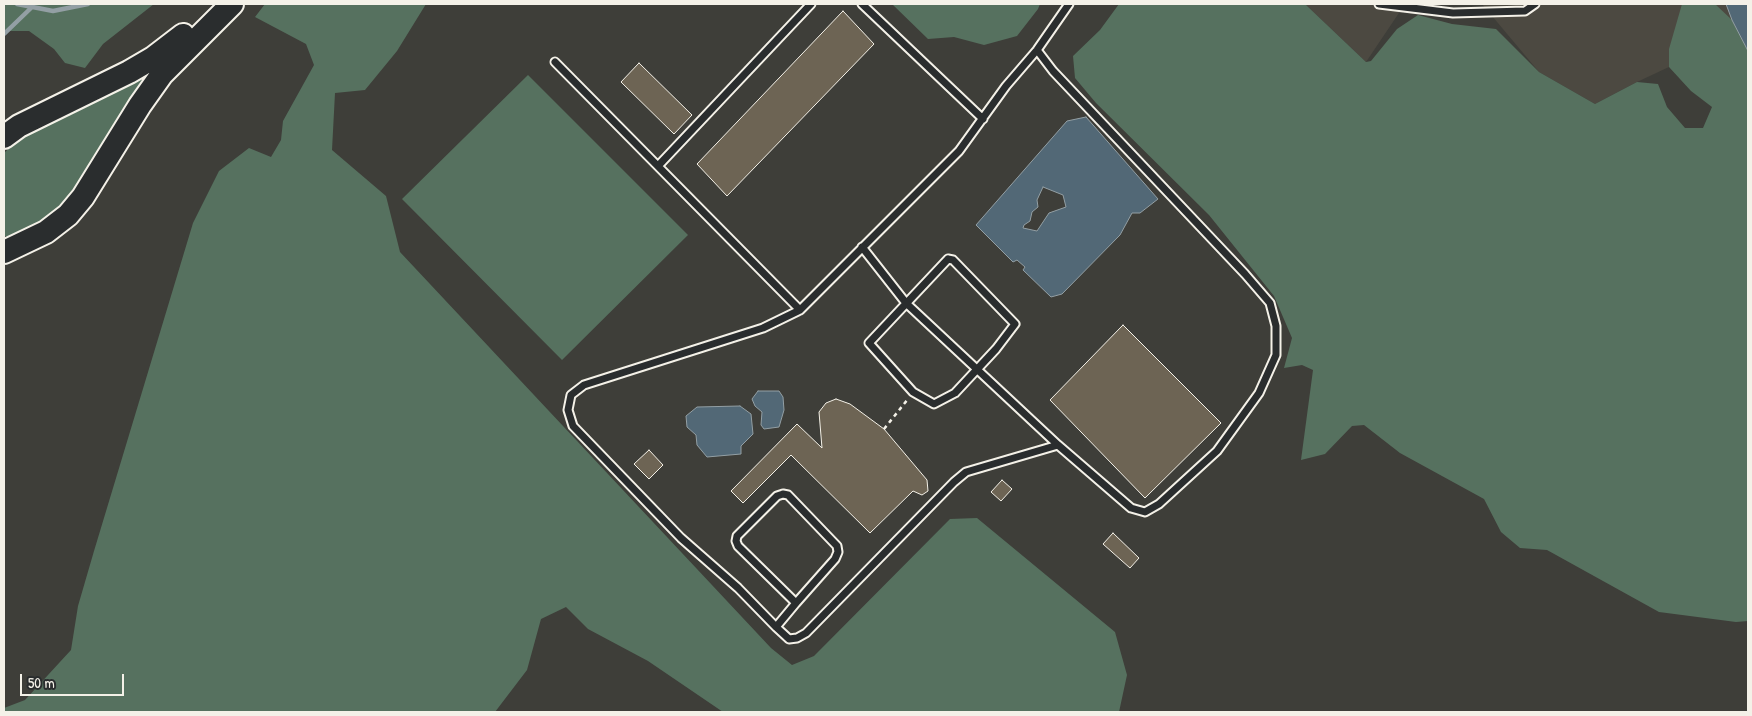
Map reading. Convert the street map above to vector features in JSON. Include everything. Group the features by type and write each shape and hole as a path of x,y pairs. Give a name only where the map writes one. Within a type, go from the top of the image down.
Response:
{"main road":[{"path":"12,128 153,58 180,38 216,4"},
{"path":"9,248 46,232 73,209 83,197 140,105 162,74 232,4"}],"lane":[{"path":"658,166 811,4"},
{"path":"862,4 983,119"},
{"path":"1058,445 966,472 806,633 797,638 789,638 738,588 681,538 604,461 573,426 568,410 571,395 584,386 763,328 800,310 959,151 1006,86 1037,50 1069,4"},
{"path":"1379,4 1453,13 1525,11 1535,4"},
{"path":"862,248 906,303 1058,445 1131,508 1145,512 1159,504 1217,451 1259,393 1276,356 1276,326 1270,304 1245,274 1053,71 1037,50"},
{"path":"555,62 800,310"},
{"path":"948,260 953,260 1015,324 977,371 955,393 938,404 913,392 869,343 948,260"},
{"path":"776,627 835,559 838,552 837,546 788,495 783,494 777,496 737,536 736,541 738,546 796,603"}],"path":[{"path":"884,429 913,392"}],"shaded area":[{"path":"1305,4 1405,4 1366,62"},
{"path":"1482,4 1748,4 1748,92 1720,43 1595,104 1539,72"}],"green space":[{"path":"4,4 154,4 103,44 85,68 65,63 54,49 29,31 4,31"},
{"path":"265,4 426,4 397,51 365,90 335,93 332,150 386,196 400,252 771,648 792,665 814,656 950,519 977,518 1115,632 1127,675 1119,712 723,712 648,661 588,629 566,607 541,619 527,670 495,712 4,712 4,708 25,700 71,650 78,606 193,223 219,171 249,148 271,157 281,140 283,121 314,65 306,44 255,17"},
{"path":"892,4 1040,4 1017,36 984,45 954,37 928,39"},
{"path":"1119,4 1305,4 1366,62 1371,61 1397,29 1418,15 1452,24 1496,29 1539,72 1595,104 1637,82 1658,84 1667,107 1685,128 1703,128 1712,107 1691,91 1669,67 1669,49 1682,4 1715,4 1732,20 1748,51 1748,621 1736,622 1659,612 1547,550 1520,548 1501,532 1484,499 1400,453 1364,425 1352,426 1325,454 1301,460 1313,370 1302,365 1284,368 1292,338 1274,296 1209,215 1096,103 1075,78 1073,56 1100,30"},
{"path":"153,68 115,123 76,190 58,212 41,225 11,237 4,236 4,153 19,139"},
{"path":"528,75 688,235 562,360 402,199"}],"water":[{"path":"1726,4 1748,4 1748,51 1732,20"},
{"path":"1086,117 1158,199 1140,213 1132,213 1120,235 1062,294 1051,297 1023,270 1025,267 1017,260 1013,262 976,225 1067,121","holes":["1043,187 1063,195 1066,207 1049,213 1037,231 1023,228 1030,221 1032,212 1038,207 1037,200"]},
{"path":"758,391 779,391 783,397 784,410 779,427 764,429 761,425 762,412 755,406 752,399"},
{"path":"740,406 751,414 753,434 741,446 741,454 707,457 697,445 696,435 687,427 686,416 697,407"}],"building":[{"path":"843,11 874,44 727,196 697,164"},
{"path":"639,63 692,115 674,134 621,82"},
{"path":"1123,325 1221,423 1145,498 1050,400"},
{"path":"836,399 850,404 884,429 927,480 928,491 922,495 913,491 870,533 791,455 743,503 731,491 797,424 822,448 819,412 826,403"},
{"path":"649,450 663,465 649,479 634,464"},
{"path":"1002,480 1012,489 1001,501 991,492"},
{"path":"1113,533 1139,558 1130,568 1103,544"}],"waterway":[{"path":"17,4 53,11 88,4"},
{"path":"4,34 31,8"}]}
